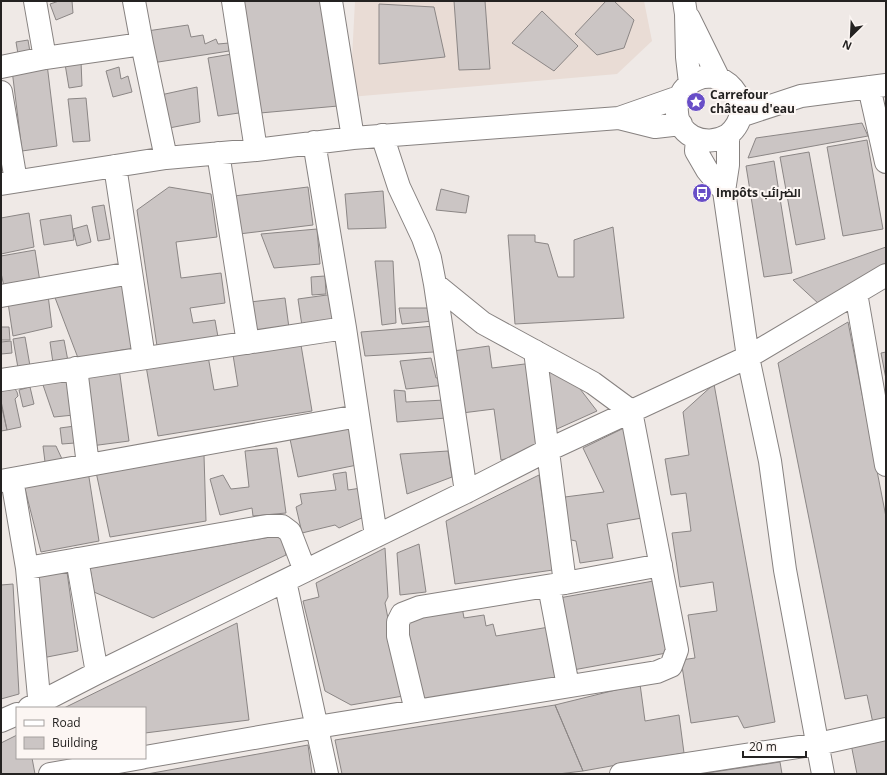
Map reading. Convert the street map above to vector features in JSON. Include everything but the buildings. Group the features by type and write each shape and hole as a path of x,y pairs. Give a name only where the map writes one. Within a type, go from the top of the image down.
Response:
{"street":[{"path":"35,1 45,58"},
{"path":"134,1 166,158"},
{"path":"233,1 256,150"},
{"path":"331,1 353,138"},
{"path":"685,7 727,84 740,102 740,116 737,125 728,135 710,141 697,139 685,131 681,124 677,107 685,90 687,57 685,7"},
{"path":"1,67 45,58 142,44"},
{"path":"619,118 685,90 697,79 704,77 727,84 801,96"},
{"path":"740,116 801,96 878,86 886,162"},
{"path":"1,92 8,182 166,158 256,150 382,135 619,118 655,126 681,124"},
{"path":"382,135 399,187 428,251 435,284 466,492"},
{"path":"728,135 728,165 724,192 748,357 770,461 785,570 818,744 822,774"},
{"path":"697,139 696,151 707,170 724,192"},
{"path":"314,142 345,328 376,536"},
{"path":"218,153 248,342"},
{"path":"115,166 144,358"},
{"path":"1,296 131,273"},
{"path":"358,416 6,480 26,568 36,706 97,673 466,492 548,450 748,357 886,275"},
{"path":"146,757 317,727 657,672 671,666 678,650 631,411 593,383 483,323 435,284"},
{"path":"856,293 886,465"},
{"path":"1,380 345,328"},
{"path":"535,351 548,450 557,585 568,686"},
{"path":"76,368 88,465"},
{"path":"26,568 267,526 282,526 290,532 305,571"},
{"path":"77,559 97,673"},
{"path":"416,711 398,636 398,622 402,614 420,607 557,585 661,566"},
{"path":"285,581 327,774"},
{"path":"1,721 16,714"},
{"path":"621,774 818,744 886,730"},
{"path":"47,759 49,774 135,759"}],"shaded area":[{"path":"355,1 644,1 652,41 617,74 350,97"}],"place":[{"name":"Carrefour château d'eau","path":"696,102"},
{"name":"Impôts الضرائب","path":"702,193"}]}
